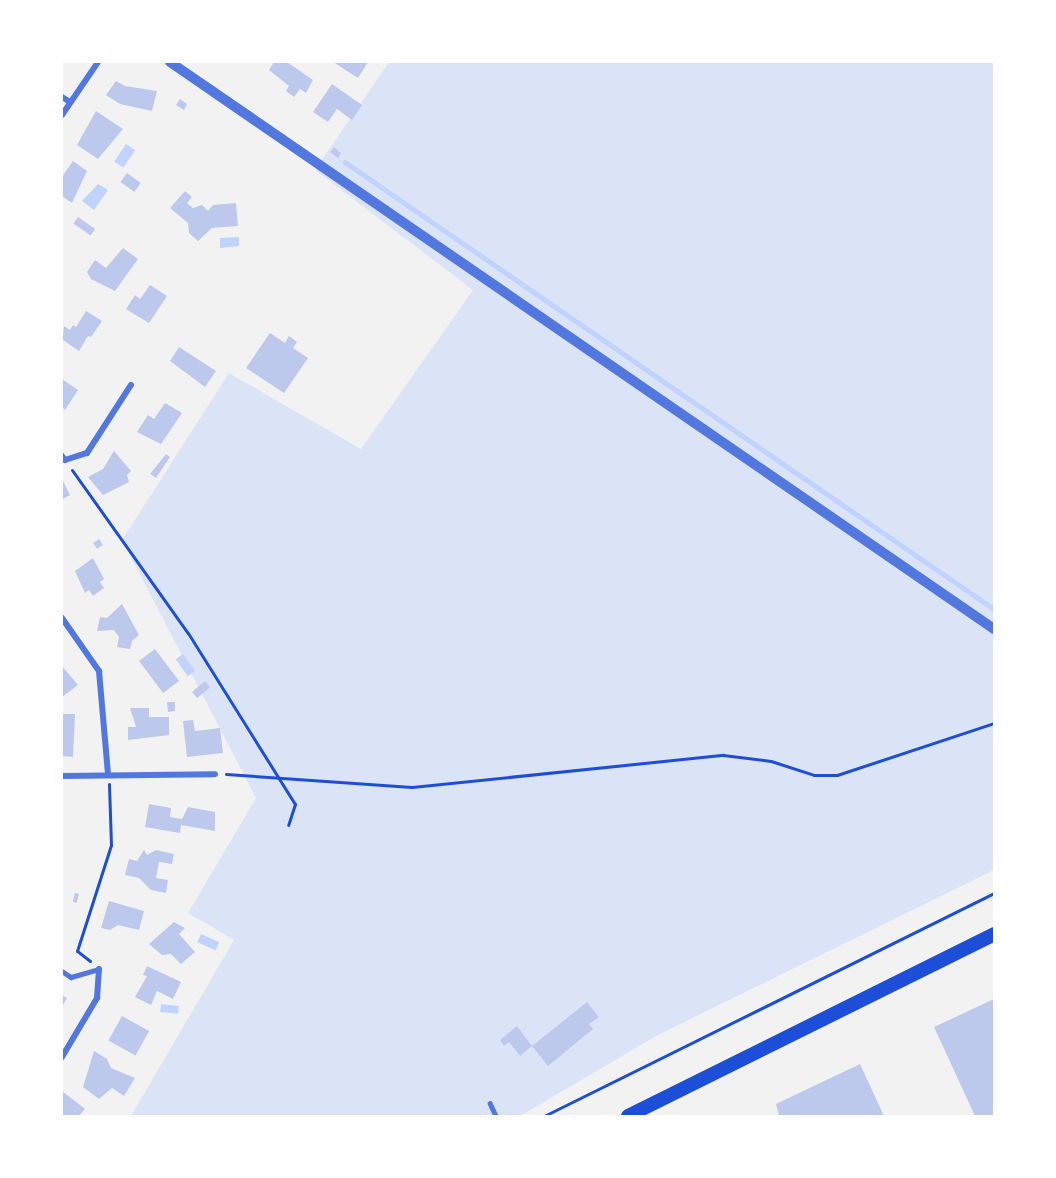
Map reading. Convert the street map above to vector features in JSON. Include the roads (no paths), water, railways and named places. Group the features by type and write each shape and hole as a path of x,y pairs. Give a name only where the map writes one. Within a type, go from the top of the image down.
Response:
{"main road":[{"path":"628,1116 994,934"}],"street":[{"path":"62,115 98,62"},
{"path":"170,62 994,629"},
{"path":"62,97 70,102"},
{"path":"63,458 87,453 131,385"},
{"path":"62,618 99,671 108,774"},
{"path":"62,776 215,774"},
{"path":"62,1057 97,998 99,969"}],"lane":[{"path":"62,972 71,977 99,969"},
{"path":"490,1103 496,1116"}],"water":[{"path":"126,144 135,150 123,168 114,161"},
{"path":"98,184 108,190 94,210 82,201"},
{"path":"239,237 239,246 220,248 220,238"},
{"path":"183,654 195,671 188,676 176,659"},
{"path":"201,934 219,942 216,950 197,942"},
{"path":"161,1004 179,1006 178,1014 160,1012"}],"waterway":[{"path":"345,162 994,609"}]}
